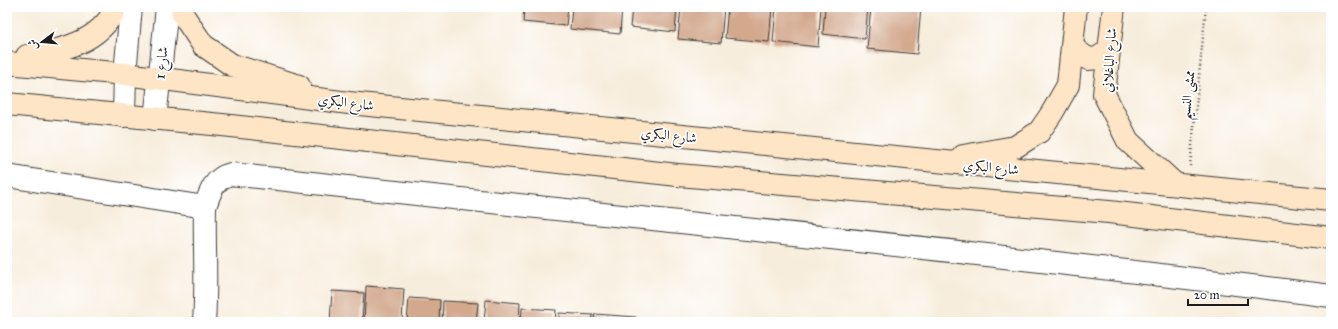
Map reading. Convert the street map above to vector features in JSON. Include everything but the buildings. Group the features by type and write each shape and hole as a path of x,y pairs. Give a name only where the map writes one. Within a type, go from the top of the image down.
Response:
{"main road":[{"path":"7,59 56,52 84,41 111,19 116,7"},
{"path":"182,7 183,15 203,45 232,65 349,102"},
{"path":"934,161 1015,147 1039,132 1068,85 1076,7"},
{"name":"شارع الباغلاني","path":"1114,7 1104,94 1128,141 1181,184"},
{"path":"1072,47 1088,59 1098,58 1109,50"},
{"name":"شارع البكري","path":"7,62 125,74 349,102 1331,200"},
{"path":"7,104 230,125 678,175 1109,212 1331,238"}],"street":[{"path":"124,116 125,74 131,7"},
{"name":"شارع 1","path":"155,119 168,7"},
{"path":"204,322 206,292 204,240 206,207 212,188 222,176 231,174 569,212 1134,270 1331,296"},
{"path":"7,176 206,207"}],"path":[{"name":"ممشى النسيم","path":"1181,184 1206,7"}]}
